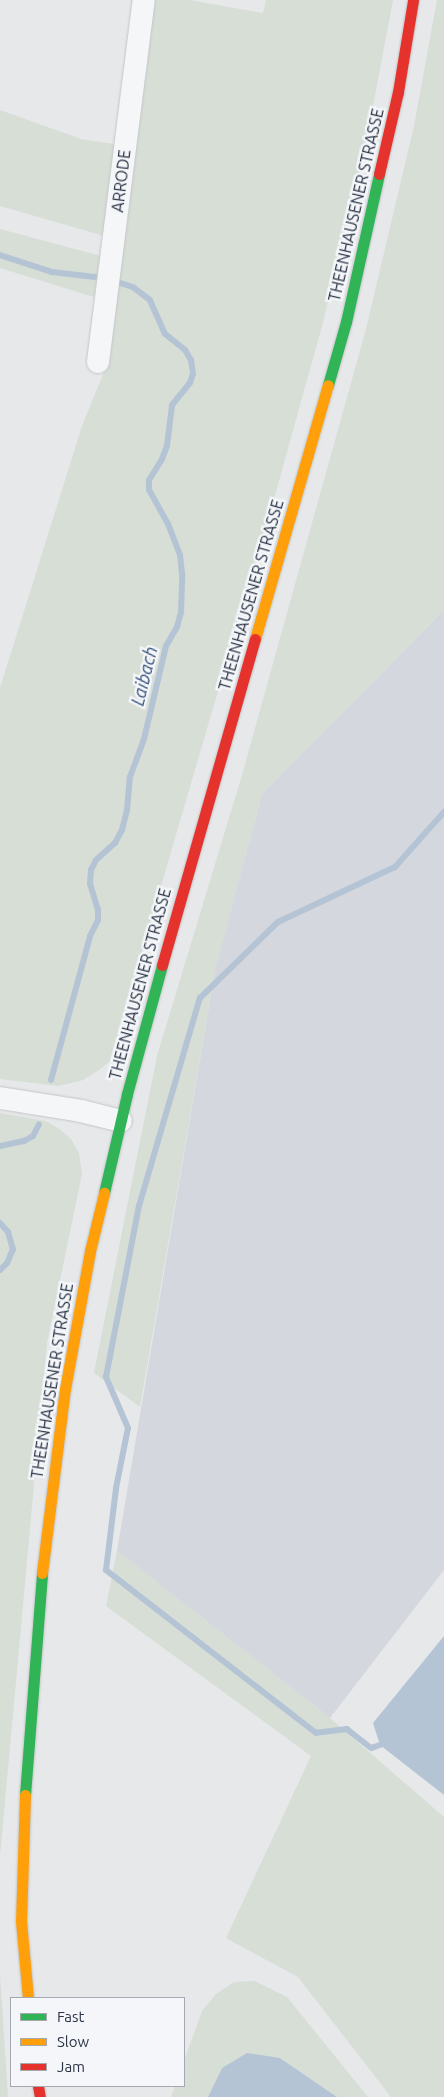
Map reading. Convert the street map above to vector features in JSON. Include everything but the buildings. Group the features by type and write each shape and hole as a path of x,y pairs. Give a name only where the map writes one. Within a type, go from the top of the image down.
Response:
{"main road":[{"name":"THEENHAUSENER STRASSE","path":"28,1997 21,1921 25,1790 47,1521 65,1389 90,1250 121,1121 187,874 346,322 398,92 414,0"}],"street":[{"name":"ARRODE","path":"98,362 144,0"},
{"path":"0,1098 81,1111 121,1121"}],"shaded area":[{"path":"151,0 189,0 263,13 266,0 393,0 363,159 322,326 274,499 110,1061 83,1080 58,1086 0,1079 0,688 82,426 110,357"},
{"path":"437,0 444,0 444,610 262,794 216,965 140,1407 94,1373 157,1056 242,775 366,329 414,126"},
{"path":"0,110 81,139 120,145 108,237 0,206"},
{"path":"0,229 101,256 94,297 0,268"},
{"path":"444,610 444,1570 330,1718 117,1551 216,965 262,794"},
{"path":"0,1113 46,1121 59,1129 71,1139 79,1153 82,1174 47,1343 0,1856"},
{"path":"117,1551 330,1718 444,1817 444,2097 391,2097 298,1977 226,1938 311,1756 106,1606"},
{"path":"0,1974 8,2097 0,2097"},
{"path":"255,1981 287,1997 368,2097 337,2097 280,2058 222,2068 208,2097 171,2097 175,2087 185,2087 185,2058 202,2011 216,1994 234,1982"}],"water":[{"path":"444,1636 444,1795 380,1745 373,1723"},
{"path":"247,2053 280,2058 337,2097 208,2097 222,2068"}],"waterway":[{"name":"Laibach","path":"0,255 52,272 95,277"},
{"name":"Laibach","path":"51,1080 90,936 98,920 98,910 90,884 91,870 96,860 115,843 122,830 127,810 130,777 144,739 166,646 177,627 181,612 182,574 180,555 168,524 149,490 149,480 162,459 167,446 172,405 190,383 193,374 191,360 185,350 165,334 150,300 133,287 120,283"},
{"path":"380,1745 371,1748 347,1729 316,1733 106,1570 116,1488 128,1428 106,1377 139,1206 200,998 278,922 395,867 444,812"},
{"name":"Laibach","path":"0,1146 24,1141 33,1136 39,1124"},
{"name":"Laibach","path":"0,1223 8,1232 13,1249 7,1263 0,1270"}],"traffic: fast":[{"path":"328,385 346,322 379,174"},
{"path":"104,1193 127,1094 162,965"},
{"path":"25,1795 42,1573"}],"traffic: slow":[{"path":"255,639 328,385"},
{"path":"42,1573 65,1389 90,1251 104,1193"},
{"path":"25,1795 21,1921 28,1997"}],"traffic: jam":[{"path":"379,174 398,92 413,0"},
{"path":"162,965 255,639"},
{"path":"38,2087 40,2097"}]}
